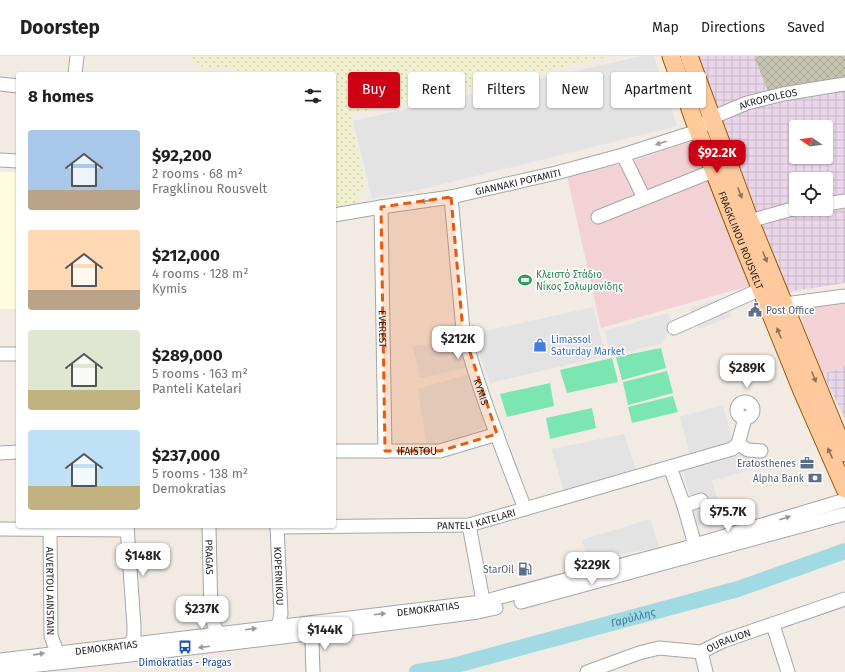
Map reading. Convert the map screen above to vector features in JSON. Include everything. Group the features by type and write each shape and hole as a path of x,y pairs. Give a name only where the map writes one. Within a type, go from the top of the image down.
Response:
{"main road":[{"name":"FRAGKLINOU ROUSVELT","path":"671,56 713,171 743,223 785,304 845,453"},
{"name":"FRAGKLINOU ROUSVELT","path":"689,56 711,118 743,223 761,289 802,391 845,489"}],"street":[{"path":"75,72 77,56"},
{"path":"0,84 16,86"},
{"name":"AKROPOLEOS","path":"698,131 711,118 747,103 782,94 845,84"},
{"name":"GIANNAKI POTAMITI","path":"336,215 451,197 556,173 623,155 698,131"},
{"path":"623,155 644,198"},
{"path":"0,160 16,161"},
{"path":"598,217 713,171"},
{"name":"KYMIS","path":"451,197 463,331 468,350 497,434 525,510"},
{"path":"833,203 845,201"},
{"name":"EVEREST","path":"381,207 385,451"},
{"path":"743,223 789,210"},
{"path":"674,328 761,289"},
{"path":"785,304 845,296"},
{"path":"0,354 16,354"},
{"path":"745,418 738,444 748,450 761,451"},
{"name":"IFAISTOU","path":"336,451 440,451 497,434"},
{"name":"PANTELI KATELARI","path":"336,526 469,525 732,449 738,444"},
{"path":"0,453 16,452"},
{"path":"670,467 699,549"},
{"path":"684,506 701,500"},
{"name":"DEMOKRATIAS","path":"0,670 308,635 556,593 699,549 845,500"},
{"name":"DEMOKRATIAS","path":"699,549 845,514"},
{"path":"469,525 482,595 480,607"},
{"path":"0,529 127,528 134,626 134,635 131,644"},
{"name":"PRAGAS","path":"209,528 211,617 218,634"},
{"name":"KOPERNIKOU","path":"277,528 280,620"},
{"name":"ALVERTOU AINSTAIN","path":"50,529 51,636 57,652"},
{"name":"OURALION","path":"587,672 639,653 659,648 701,652 723,641 845,599"},
{"name":"DEMOKRATIAS","path":"0,660 218,634 280,620 480,607"},
{"path":"773,625 788,672"},
{"path":"308,635 312,642 313,672"},
{"path":"701,652 706,672"}],"highlighted area":[{"path":"451,197 463,331 497,434 440,451 385,451 381,207"}],"shaded area":[{"path":"642,56 654,56 659,72 611,72 611,108 671,108 677,126 427,188 372,199 353,121 411,108 465,108 465,96 473,94 473,108 539,108 539,79 547,77 547,108 603,108 603,72 571,72"},
{"path":"697,56 845,56 845,283 788,292 706,79 706,72 703,72"},
{"path":"754,56 845,56 845,77 768,91"},
{"path":"693,141 752,285 601,328 567,176 626,163"},
{"path":"0,172 16,172 16,309 0,309"},
{"path":"719,298 732,316 699,329 690,309"},
{"path":"845,300 845,366 823,374 797,307"},
{"path":"593,307 606,356 490,383 472,334"},
{"path":"668,313 672,323 662,344 610,355 605,331"},
{"path":"456,341 466,368 420,378 413,346"},
{"path":"845,366 845,419 823,374"},
{"path":"469,374 486,426 450,443 427,449 418,389"},
{"path":"723,405 733,443 690,455 680,417"},
{"path":"624,434 637,474 564,493 552,449"},
{"path":"757,450 762,466 712,481 723,518 698,525 683,471"},
{"path":"650,519 659,548 627,553 598,561 589,566 582,540"}],"green space":[{"path":"190,56 610,56 539,72 473,72 473,87 465,89 465,72 408,72 408,102 400,103 400,72 348,72 348,108 378,108 350,114 365,185 355,203 336,207 336,72 232,72 232,68 195,66"},
{"path":"661,348 666,368 622,380 616,357"},
{"path":"612,358 618,382 567,393 560,370"},
{"path":"667,371 673,393 628,405 623,382"},
{"path":"550,383 554,406 507,417 500,394"},
{"path":"673,396 678,412 632,423 628,407"},
{"path":"592,408 596,428 550,439 546,418"}],"waterway":[{"name":"Γαρύλλης","path":"417,672 449,667 738,589 845,551"}],"place":[{"name":"Κλειστό Στάδιο Νίκος Σολωμονίδης","path":"525,280"},
{"name":"Post Office","path":"755,310"},
{"name":"Limassol Saturday Market","path":"540,345"},
{"name":"Eratosthenes","path":"807,463"},
{"name":"Alpha Bank","path":"815,478"},
{"name":"StarOil","path":"525,569"},
{"name":"Dimokratias - Pragas","path":"185,647"}]}
